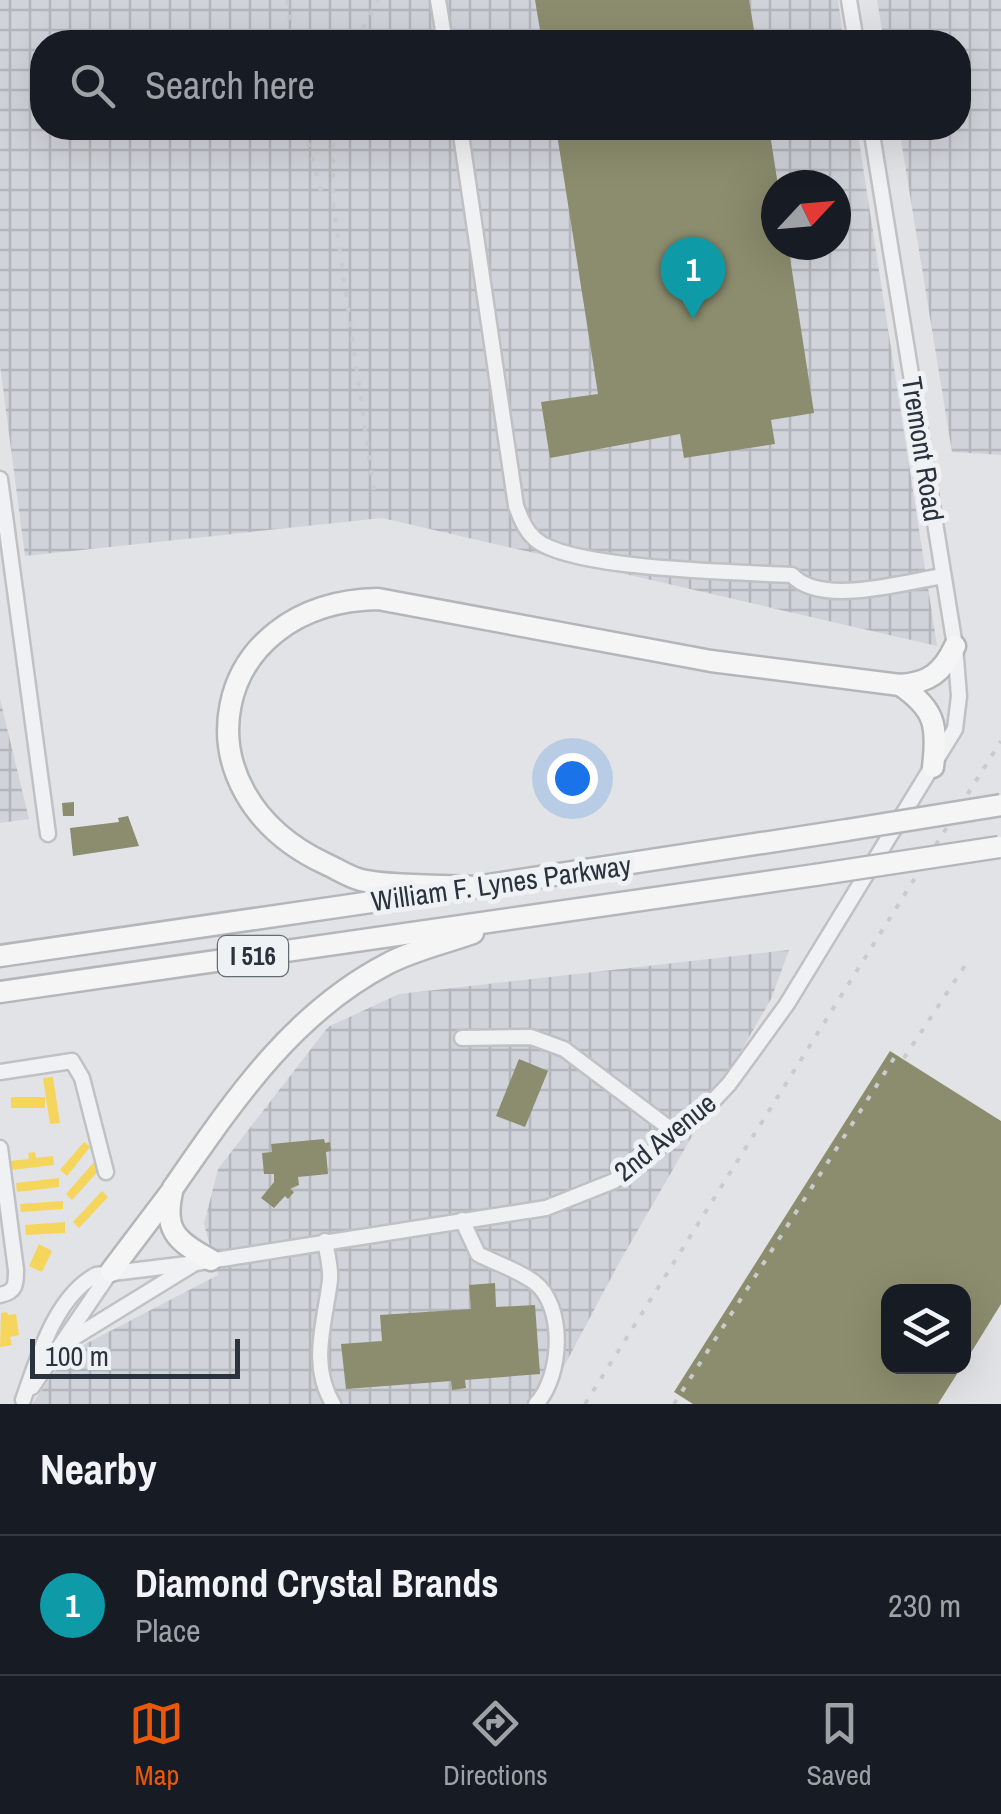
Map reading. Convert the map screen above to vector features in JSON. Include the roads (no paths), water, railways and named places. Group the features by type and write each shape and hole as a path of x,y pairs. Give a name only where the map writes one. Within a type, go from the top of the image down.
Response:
{"highway":[{"path":"476,886 360,880 306,854 275,833 252,807 236,778 228,751 229,713 239,682 276,630 323,605 378,600 710,661 900,685 921,683 936,674 955,646"},
{"path":"900,685 922,700 933,723 933,767"},
{"name":"William F. Lynes Parkway","path":"0,956 1001,805"},
{"name":"William F. Lynes Parkway","path":"0,992 1000,847"},
{"path":"111,1271 257,1072 327,1002 389,963 505,920"},
{"path":"174,1188 168,1209 176,1234 203,1261"}],"street":[{"path":"438,0 443,30"},
{"path":"849,0 854,30"},
{"path":"462,140 516,506 523,525 537,542 621,564 792,575 800,584 822,591 841,592 943,576"},
{"name":"Tremont Road","path":"872,140 955,646 959,696 954,729 933,767"},
{"path":"0,479 48,834"},
{"name":"2nd Avenue","path":"111,1271 203,1261 546,1208 614,1181 677,1134 729,1084 787,1004 933,767"},
{"path":"462,1038 530,1038 564,1049 677,1134"},
{"path":"0,1072 72,1061 82,1078 106,1172"},
{"path":"0,1148 16,1270 16,1285 11,1292 0,1294"},
{"path":"462,1220 478,1254 532,1280 546,1294 553,1314 556,1353 551,1378 536,1404"},
{"path":"325,1241 330,1277 320,1340 320,1374 333,1404"},
{"path":"65,1343 203,1261"},
{"path":"22,1402 111,1271"},
{"path":"22,1402 40,1352 71,1295 81,1283 111,1271"}],"railway":[{"path":"287,0 291,30"},
{"path":"362,30 378,0"},
{"path":"307,140 323,199"},
{"path":"333,140 333,203 375,498"},
{"path":"585,1404 1001,741"},
{"path":"904,1058 970,958"},
{"path":"674,1404 896,1055"}],"place":[{"name":"Diamond Crystal Brands","path":"693,319"}]}
